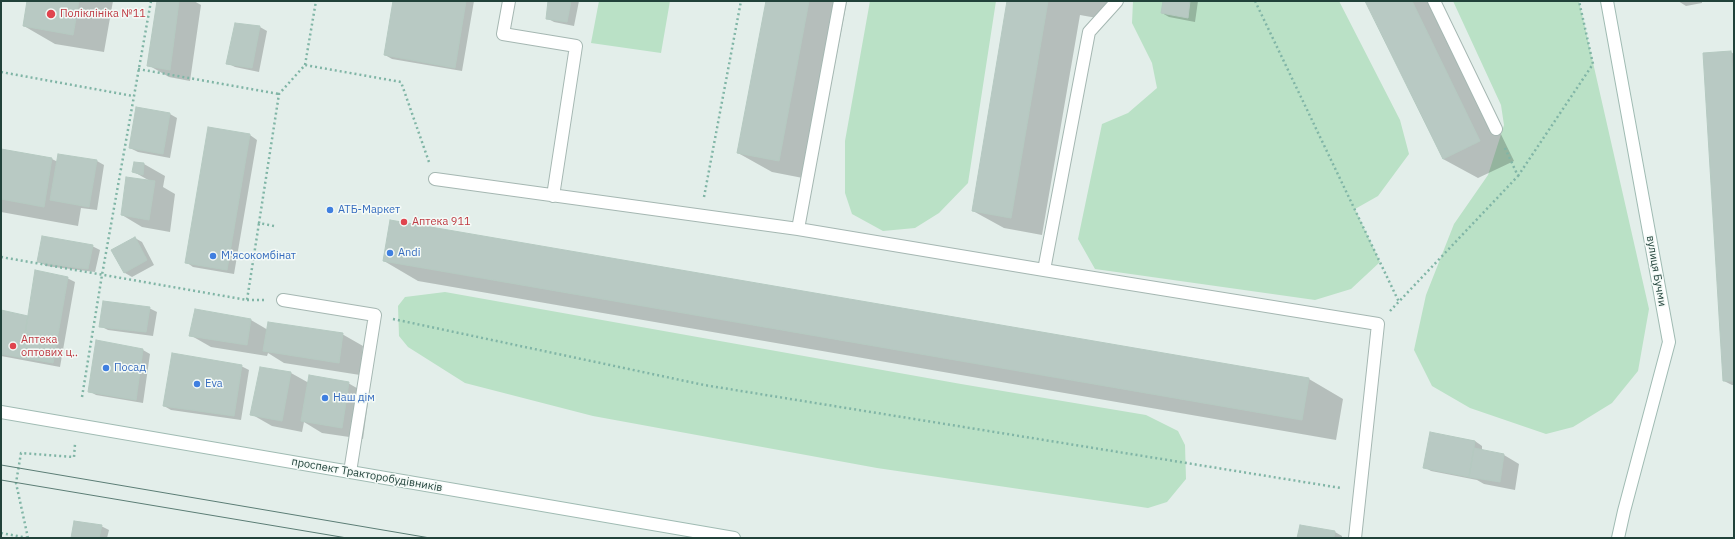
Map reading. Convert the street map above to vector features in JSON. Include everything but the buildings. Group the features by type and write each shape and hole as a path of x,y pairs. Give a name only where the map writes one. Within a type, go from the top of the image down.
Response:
{"street":[{"path":"509,1 503,34 576,46 553,196"},
{"path":"798,228 840,1"},
{"path":"1044,270 1089,32 1117,1"},
{"path":"1434,1 1496,129"},
{"name":"вулиця Бучми","path":"1607,1 1669,342 1618,538"},
{"path":"435,179 798,228 1044,270 1378,324 1355,538"},
{"path":"283,300 375,315 350,472"},
{"name":"проспект Тракторобудівників","path":"1,412 734,538"}],"path":[{"path":"82,397 133,96 151,1"},
{"path":"1,257 247,300 279,94 305,65 316,1"},
{"path":"706,190 741,1"},
{"path":"1255,1 1399,302"},
{"path":"1378,324 1518,176 1593,64 1579,1"},
{"path":"305,65 401,82 435,179"},
{"path":"138,69 279,94"},
{"path":"1,72 133,96"},
{"path":"1496,129 1518,176"},
{"path":"259,223 274,226"},
{"path":"375,315 704,385 1360,491"},
{"path":"1,533 28,538 16,483 21,453 74,457 75,443"}],"green space":[{"path":"599,1 670,1 661,53 591,43"},
{"path":"870,1 996,1 968,183 939,213 915,228 883,231 852,214 845,193 845,141"},
{"path":"1133,1 1339,1 1400,120 1409,154 1378,196 1355,209 1380,262 1351,289 1315,300 1095,269 1078,239 1102,124 1128,113 1157,88 1152,63 1132,23"},
{"path":"1453,1 1579,1 1649,309 1638,371 1612,403 1573,427 1546,434 1470,408 1432,386 1414,350 1426,295 1454,224 1488,175 1504,125 1501,105"},
{"path":"445,292 961,384 1146,415 1178,431 1185,445 1186,479 1167,502 1148,508 877,468 593,416 465,383 408,347 399,336 398,306 405,297"}],"tram line":[{"path":"1,465 430,538"},
{"path":"1,480 347,538"}],"place":[{"name":"Поліклініка №11","path":"51,14"},
{"name":"АТБ-Маркет","path":"330,210"},
{"name":"Аптека 911","path":"404,222"},
{"name":"Andi","path":"390,253"},
{"name":"М'ясокомбінат","path":"213,256"},
{"name":"Аптека оптових ц‥","path":"13,346"},
{"name":"Посад","path":"106,368"},
{"name":"Eva","path":"197,384"},
{"name":"Наш дім","path":"325,398"}]}
